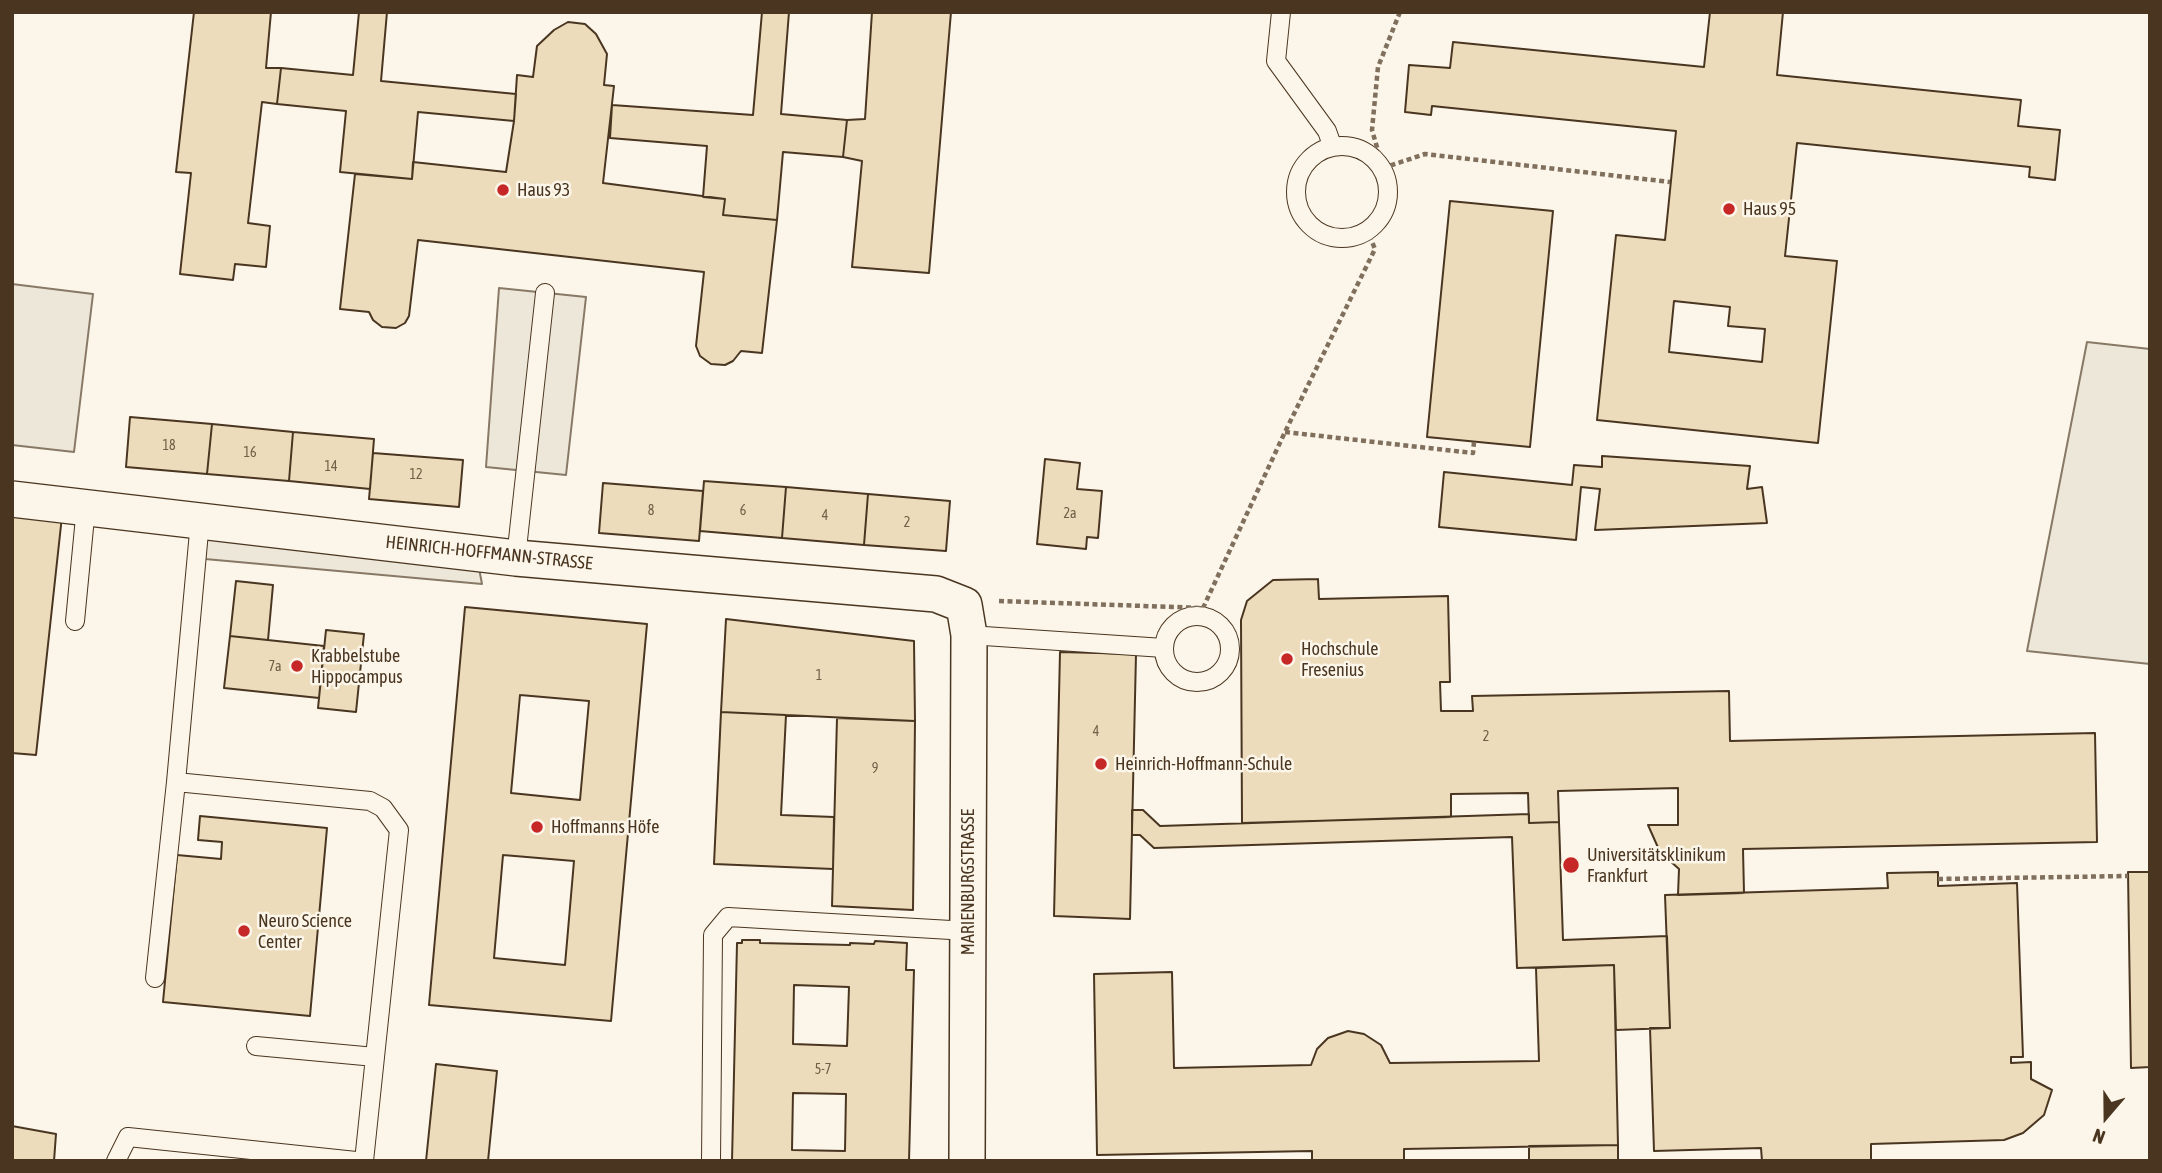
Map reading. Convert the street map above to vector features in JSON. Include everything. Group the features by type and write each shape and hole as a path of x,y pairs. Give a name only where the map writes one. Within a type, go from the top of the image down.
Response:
{"street":[{"name":"HEINRICH-HOFFMANN-STRASSE","path":"12,499 516,558 936,594 967,620"},
{"name":"MARIENBURGSTRASSE","path":"967,620 967,1161"}],"lane":[{"path":"1281,12 1276,61 1327,131 1332,145"},
{"path":"1332,145 1361,148 1383,168 1390,196 1378,223 1352,239 1322,235 1300,216 1294,187 1306,159 1332,145"},
{"path":"516,558 545,293"},
{"path":"75,621 86,507"},
{"path":"155,978 200,520"},
{"path":"1206,613 1225,630 1231,650 1223,670 1206,682 1186,680 1169,667 1164,648 1171,628 1188,617 1206,613"},
{"path":"967,620 1164,648"},
{"path":"176,782 370,801 383,808 399,830 364,1161"},
{"path":"711,1161 713,935 728,917 968,930"},
{"path":"256,1046 375,1057"},
{"path":"116,1161 128,1137 356,1161"}],"path":[{"path":"1400,12 1378,67 1372,130 1383,168 1425,154 1670,182"},
{"path":"967,620 988,600 1206,613 1285,432 1375,249 1367,230"},
{"path":"1285,432 1473,453 1474,442"},
{"path":"1938,879 2128,876"}],"shaded area":[{"path":"12,284 93,294 74,452 12,445"},
{"path":"499,288 586,297 566,475 486,467"},
{"path":"2087,342 2150,349 2150,664 2027,651"},
{"path":"205,533 478,563 482,584 205,559"}],"building":[{"path":"194,12 271,12 266,68 281,68 277,104 262,102 248,223 270,226 266,267 235,264 233,280 180,274 191,173 176,172"},
{"path":"359,12 387,12 381,81 516,94 514,121 418,112 412,179 340,172 346,111 277,104 281,68 353,75"},
{"path":"762,12 789,12 781,114 847,120 843,157 783,152 777,220 723,215 725,199 703,197 707,146 610,138 612,105 753,115"},
{"path":"872,12 951,12 929,273 852,267 862,161 843,157 847,120 865,119"},
{"name":"Haus 95","path":"1710,12 1783,12 1777,75 2021,100 2018,126 2060,130 2055,180 2029,177 2030,167 1797,143 1785,256 1837,261 1818,443 1597,420 1616,235 1665,240 1676,131 1432,106 1431,115 1405,112 1409,65 1450,68 1453,42 1704,67","holes":["1674,301 1730,307 1728,326 1765,329 1762,362 1669,352"]},
{"name":"Haus 93","path":"568,22 585,24 596,34 607,54 604,85 614,86 603,183 725,199 723,215 777,220 762,353 741,351 733,361 725,365 711,364 700,356 696,346 704,272 418,240 409,316 405,323 396,328 382,327 373,320 369,312 340,309 355,174 412,179 413,162 506,172 514,121 517,75 533,77 537,46 554,30"},
{"path":"1450,201 1553,211 1530,447 1427,437"},
{"path":"130,417 212,424 207,474 126,467"},
{"path":"212,424 293,432 289,481 207,474"},
{"path":"293,432 374,439 370,489 289,481"},
{"path":"373,453 463,460 459,507 369,499"},
{"path":"1602,456 1750,466 1747,489 1762,487 1767,523 1595,530 1600,489 1581,487 1576,540 1439,527 1444,472 1572,485 1574,465 1602,467"},
{"path":"1045,459 1080,463 1077,489 1102,491 1098,538 1087,537 1086,549 1037,544"},
{"path":"704,481 786,487 782,538 700,531"},
{"path":"603,483 703,491 699,541 599,533"},
{"path":"786,487 868,494 864,545 782,538"},
{"path":"868,494 950,501 946,551 864,545"},
{"path":"12,511 62,516 36,755 12,753"},
{"path":"1318,579 1319,599 1448,596 1450,682 1440,682 1441,711 1473,711 1472,696 1729,691 1730,741 2095,733 2097,842 1743,849 1744,893 1678,895 1679,869 1660,852 1648,825 1678,825 1678,788 1558,791 1559,822 1529,823 1528,793 1451,794 1451,817 1242,823 1241,620 1247,601 1273,580"},
{"path":"236,581 273,585 268,640 230,636"},
{"name":"Hoffmanns Höfe","path":"465,607 647,624 611,1021 429,1005","holes":["520,695 589,701 580,800 511,793","503,855 574,861 565,965 494,958"]},
{"path":"726,619 914,641 915,721 721,712"},
{"path":"326,630 364,634 356,712 318,708"},
{"path":"230,636 324,646 319,698 224,688"},
{"path":"1060,652 1136,654 1130,919 1054,916"},
{"path":"721,712 786,715 781,815 834,817 833,869 714,864"},
{"path":"837,718 915,721 913,910 832,906"},
{"path":"1132,810 1143,810 1160,826 1529,814 1529,823 1559,822 1563,940 1667,936 1670,1028 1616,1030 1614,965 1517,968 1512,837 1154,848 1140,835 1132,835"},
{"name":"Neuro Science Center","path":"200,816 327,828 310,1016 163,1002 177,855 221,859 222,842 198,840"},
{"path":"1938,872 1938,886 2017,883 2023,1057 2011,1057 2011,1063 2031,1062 2031,1079 2052,1090 2044,1115 2023,1133 2004,1140 1871,1144 1871,1161 1762,1161 1761,1148 1654,1151 1650,1028 1670,1028 1665,895 1888,888 1887,873"},
{"path":"2128,872 2150,872 2150,1067 2131,1068"},
{"path":"742,940 760,940 760,943 850,945 874,944 875,941 907,943 906,970 914,970 909,1161 732,1161 737,943 742,943","holes":["794,985 849,987 847,1046 793,1044","793,1093 846,1094 845,1151 792,1150"]},
{"path":"1614,965 1618,1145 1404,1149 1404,1161 1312,1161 1312,1151 1097,1155 1094,974 1172,972 1174,1068 1311,1065 1317,1049 1328,1038 1348,1031 1364,1034 1381,1045 1390,1063 1539,1061 1536,968"},
{"path":"436,1064 497,1071 488,1161 426,1161"},
{"path":"12,1126 56,1134 54,1161 12,1161"},
{"path":"1618,1145 1618,1161 1529,1161 1529,1146"}],"place":[{"name":"Haus 93","path":"503,190"},
{"name":"Haus 95","path":"1729,209"},
{"name":"Hochschule Fresenius","path":"1287,659"},
{"name":"Krabbelstube Hippocampus","path":"297,666"},
{"name":"Heinrich-Hoffmann-Schule","path":"1101,764"},
{"name":"Hoffmanns Höfe","path":"537,827"},
{"name":"Universitätsklinikum Frankfurt","path":"1571,865"},
{"name":"Neuro Science Center","path":"244,931"}]}
